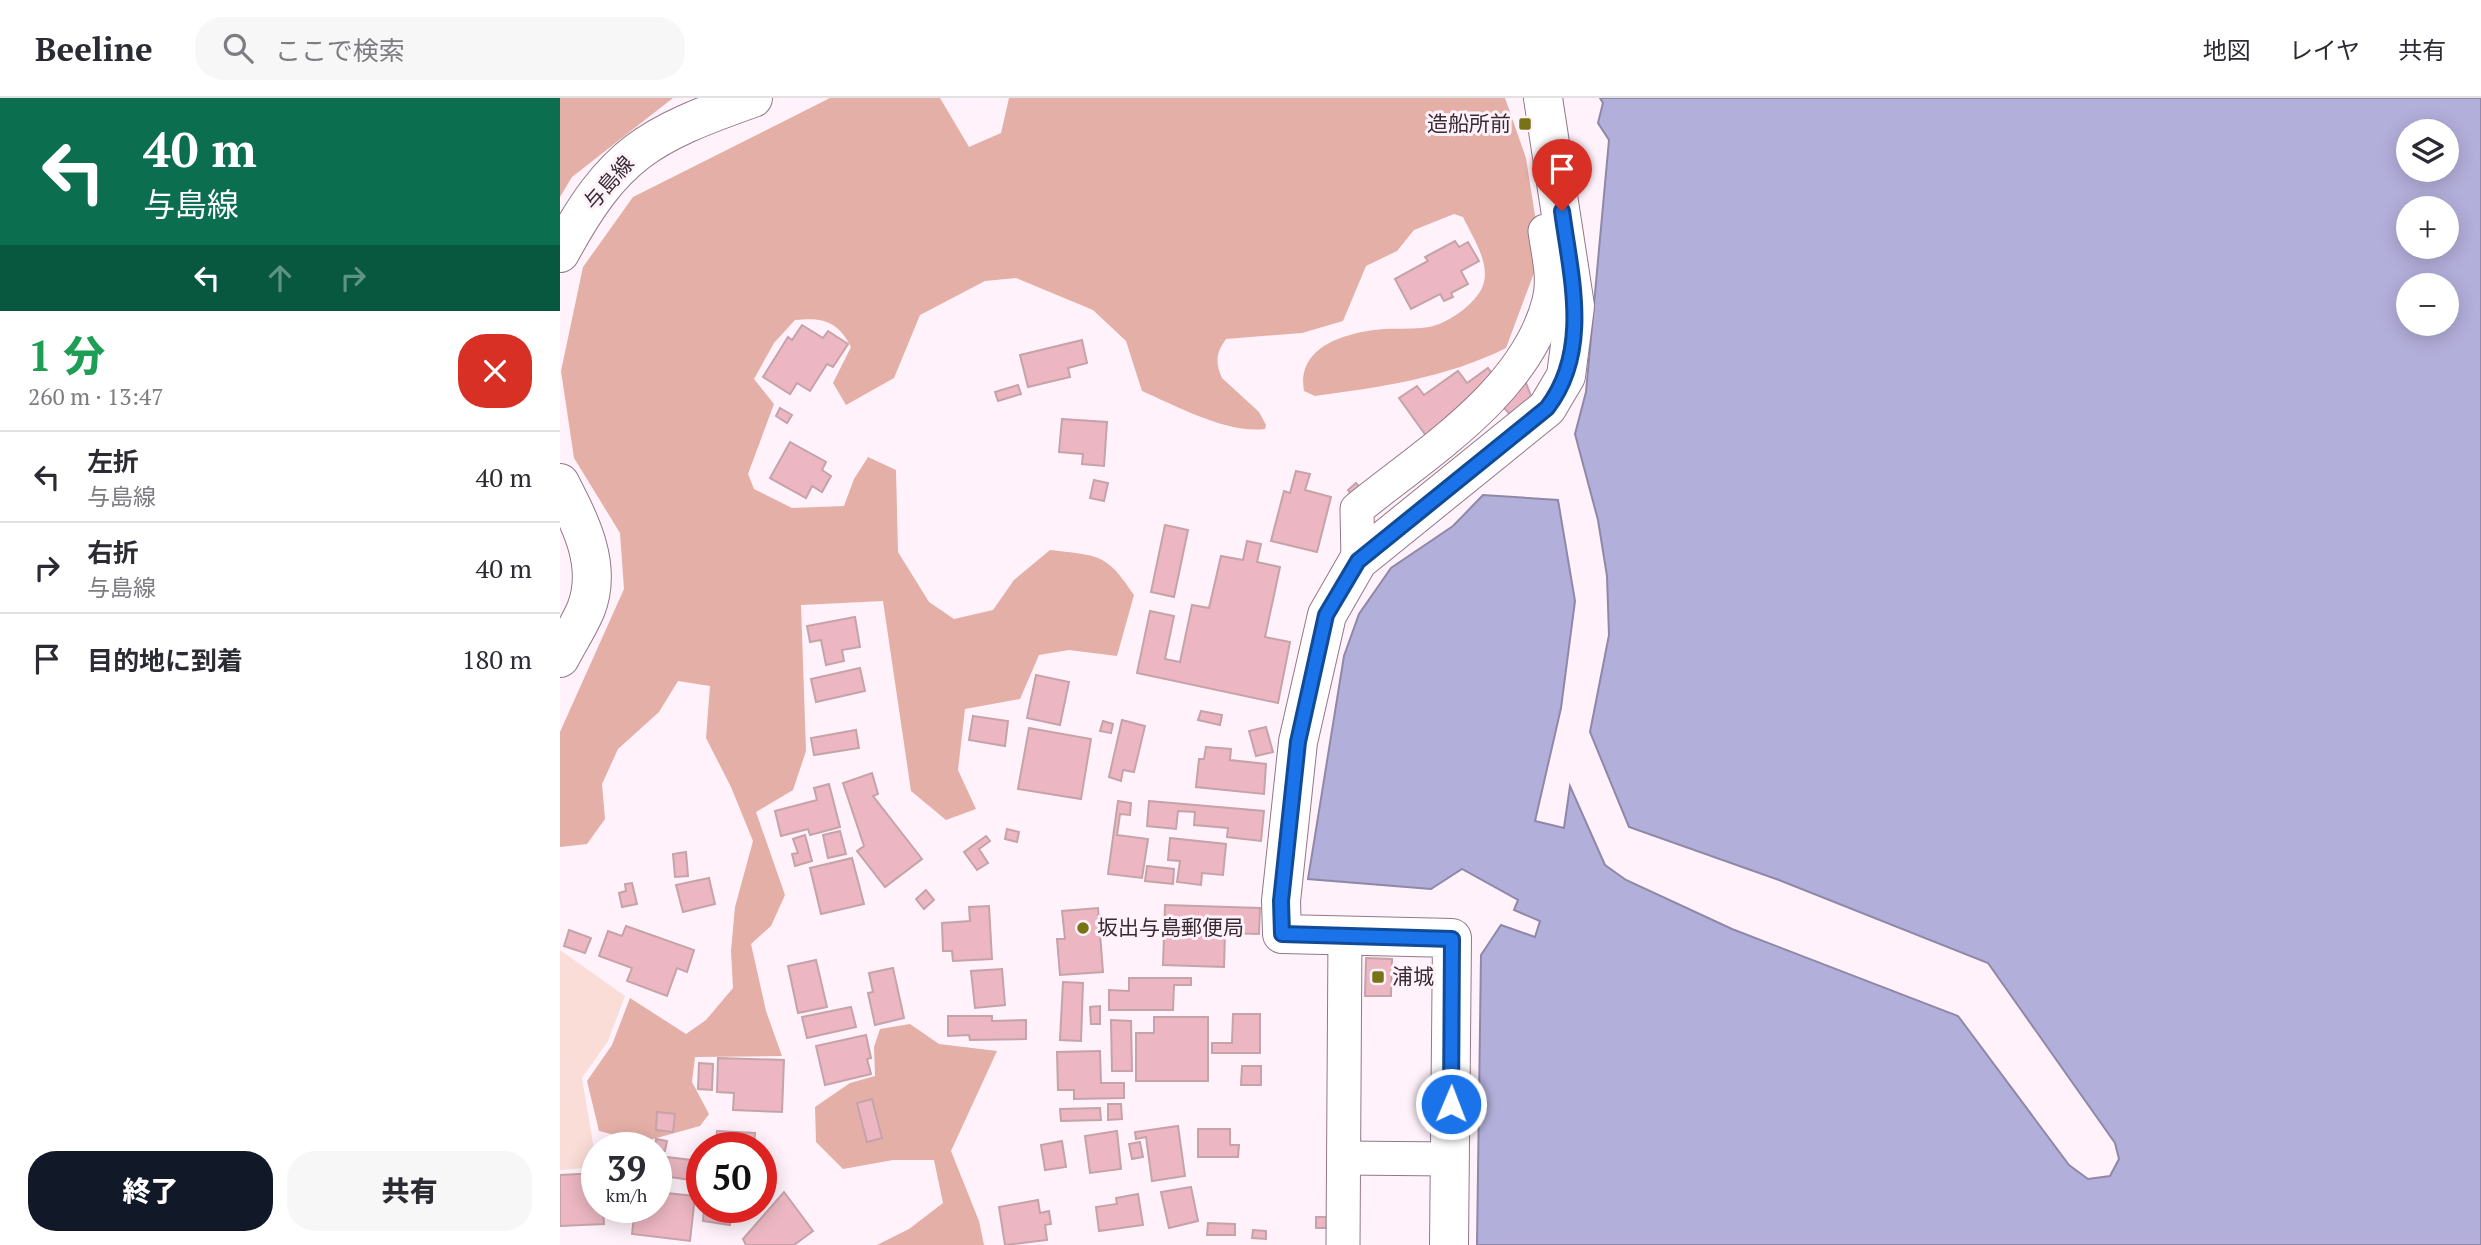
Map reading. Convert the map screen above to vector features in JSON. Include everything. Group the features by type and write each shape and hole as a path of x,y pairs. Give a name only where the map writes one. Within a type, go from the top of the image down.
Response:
{"main road":[{"name":"与島線","path":"560,253 583,211 613,172 648,142 694,119 752,98"},
{"path":"1449,1245 1452,939 1282,934 1281,901 1298,742 1326,615 1358,561 1547,408 1559,392 1571,357 1575,306 1543,98"},
{"path":"560,483 578,516 593,564 587,607 560,658"}],"street":[{"path":"1343,1245 1345,935"},
{"path":"1344,1158 1450,1159"}],"shaded area":[{"path":"560,98 673,98 572,177 560,197"},
{"path":"830,98 940,98 969,147 1001,133 1009,98 1505,98 1526,158 1541,254 1506,348 1437,374 1389,385 1315,396 1304,391 1304,376 1308,363 1316,352 1327,344 1370,331 1440,324 1456,315 1477,296 1484,282 1482,257 1463,217 1454,214 1414,230 1397,251 1366,266 1343,321 1302,333 1226,339 1218,358 1222,378 1259,412 1266,425 1265,429 1219,423 1142,391 1126,341 1093,310 1016,278 985,281 920,315 894,378 846,405 833,383 851,347 846,338 835,326 822,320 795,320 774,343 754,379 774,404 748,474 754,489 792,508 844,506 854,479 868,457 896,470 898,552 929,602 954,619 993,610 1014,580 1050,550 1100,559 1116,571 1134,595 1117,656 1069,650 1039,655 1020,699 965,709 958,770 976,809 946,820 911,791 883,601 801,605 806,751 793,790 756,812 785,895 771,926 751,944 766,1011 782,1056 695,1057 692,1082 709,1114 700,1126 672,1134 599,1131 587,1081 612,1045 630,998 686,1034 706,1020 733,988 731,951 735,907 753,841 731,787 706,738 710,686 678,681 659,712 618,749 602,784 605,819 587,844 560,847 560,732 624,589 620,533 574,458 561,371 583,267 633,197"},
{"path":"1600,98 2481,98 2481,1245 1477,1245 1481,955 1501,925 1535,937 1540,921 1514,910 1518,900 1462,869 1431,889 1308,879 1344,656 1359,614 1391,568 1453,526 1483,495 1558,500 1575,601 1561,708 1535,821 1564,828 1570,786 1605,865 1626,880 1732,929 1958,1016 2069,1165 2088,1179 2110,1176 2119,1159 2115,1143 1988,963 1779,880 1629,827 1590,732 1609,635 1607,576 1598,520 1575,434 1586,392 1609,140 1598,123 1603,103"},
{"path":"560,950 625,996 608,1041 582,1078 591,1132 581,1132 581,1168 560,1170"},
{"path":"910,1024 939,1044 997,1051 951,1151 979,1221 984,1245 877,1245 909,1229 943,1203 934,1160 893,1160 843,1169 816,1142 815,1107 850,1083 875,1076 874,1047 880,1029"}],"building":[{"path":"1455,241 1459,247 1468,242 1479,261 1461,271 1468,284 1451,293 1453,297 1444,301 1440,294 1411,309 1395,279 1428,261 1425,257"},
{"path":"802,325 823,338 828,331 848,344 833,367 827,364 810,391 797,383 790,394 763,377 788,337 792,340"},
{"path":"1082,340 1087,363 1068,368 1070,377 1028,387 1020,355"},
{"path":"1488,368 1500,384 1427,437 1399,398 1417,386 1424,395 1458,371 1467,383"},
{"path":"1522,373 1533,401 1513,418 1498,401"},
{"path":"1018,385 1021,394 998,401 995,392"},
{"path":"780,408 792,415 787,423 776,416"},
{"path":"1062,419 1107,422 1104,466 1082,464 1083,454 1059,452"},
{"path":"790,442 826,462 822,470 831,476 822,492 812,486 806,498 770,478"},
{"path":"1296,471 1310,474 1305,490 1331,497 1317,552 1271,541 1284,491 1290,493"},
{"path":"1094,480 1108,483 1104,501 1090,498"},
{"path":"1356,483 1365,494 1356,500 1348,490"},
{"path":"1165,525 1188,530 1174,597 1151,592"},
{"path":"1247,541 1261,544 1257,562 1280,567 1265,637 1290,642 1278,703 1137,673 1150,611 1174,616 1165,659 1180,662 1192,605 1209,608 1221,556 1243,560"},
{"path":"855,617 860,647 842,650 844,661 826,665 821,640 810,642 807,626"},
{"path":"860,668 865,691 816,702 811,679"},
{"path":"1036,675 1069,682 1060,725 1027,718"},
{"path":"1201,711 1222,715 1220,725 1198,720"},
{"path":"973,716 1008,721 1005,746 969,740"},
{"path":"1122,720 1145,726 1134,772 1123,770 1121,781 1109,777"},
{"path":"1103,721 1113,724 1111,733 1100,731"},
{"path":"1266,727 1273,752 1256,756 1249,731"},
{"path":"1029,728 1091,739 1081,799 1018,789"},
{"path":"856,730 859,748 814,755 811,738"},
{"path":"1206,747 1231,749 1230,760 1266,764 1264,794 1196,787 1199,759 1204,759"},
{"path":"872,773 878,794 873,796 922,859 885,887 857,851 864,846 843,783"},
{"path":"829,784 840,827 810,835 808,829 781,836 775,811 817,800 814,788"},
{"path":"1118,801 1131,803 1130,815 1120,814 1117,835 1148,839 1142,878 1108,874"},
{"path":"1149,801 1264,811 1261,841 1227,837 1228,828 1194,825 1195,812 1178,811 1176,829 1147,826"},
{"path":"1007,829 1019,832 1017,842 1005,839"},
{"path":"840,831 846,854 828,858 823,835"},
{"path":"805,835 812,861 795,866 792,854 798,853 793,839"},
{"path":"986,836 990,841 979,849 988,863 977,870 964,852"},
{"path":"1170,838 1226,844 1223,875 1202,873 1201,885 1177,882 1180,861 1168,860"},
{"path":"686,852 688,876 675,877 673,854"},
{"path":"852,858 864,904 821,914 810,868"},
{"path":"1147,866 1174,869 1173,884 1145,881"},
{"path":"709,878 715,904 683,912 676,885"},
{"path":"632,883 637,904 622,907 619,893 626,891 625,884"},
{"path":"926,890 934,900 924,909 916,899"},
{"path":"1165,905 1260,908 1259,934 1225,933 1224,967 1163,965"},
{"path":"989,906 992,959 953,961 952,951 943,951 942,923 970,921 969,907"},
{"path":"1098,908 1103,972 1060,975 1057,939 1065,939 1062,911"},
{"path":"626,926 694,950 687,972 677,968 667,996 627,981 632,968 599,956 608,931 622,936"},
{"path":"569,930 591,938 585,953 564,946"},
{"name":"浦城","path":"1366,958 1392,959 1391,996 1365,996"},
{"path":"816,960 827,1007 798,1013 788,966"},
{"path":"893,968 904,1018 875,1025 868,993 873,992 869,973"},
{"path":"1002,969 1005,1005 975,1008 971,971"},
{"path":"1129,978 1191,978 1191,985 1174,985 1173,1010 1109,1010 1109,990 1129,991"},
{"path":"1063,982 1083,983 1081,1041 1060,1040"},
{"path":"1100,1006 1100,1024 1091,1024 1090,1007"},
{"path":"851,1007 856,1027 807,1038 802,1017"},
{"path":"1233,1014 1260,1014 1260,1053 1212,1053 1212,1043 1232,1043"},
{"path":"948,1016 992,1016 992,1021 1026,1020 1026,1039 970,1040 969,1035 948,1036"},
{"path":"1154,1017 1208,1017 1208,1081 1136,1081 1136,1033 1154,1033"},
{"path":"1111,1020 1131,1021 1132,1071 1112,1071"},
{"path":"866,1035 871,1074 825,1085 816,1046"},
{"path":"1100,1051 1101,1083 1124,1083 1124,1098 1074,1099 1074,1090 1058,1090 1057,1052"},
{"path":"718,1058 784,1060 782,1112 733,1110 734,1093 717,1092"},
{"path":"699,1063 713,1064 712,1090 698,1089"},
{"path":"1242,1066 1261,1066 1261,1085 1241,1085"},
{"path":"872,1099 882,1138 867,1142 857,1103"},
{"path":"1108,1104 1121,1104 1122,1119 1108,1120"},
{"path":"1100,1108 1101,1120 1061,1121 1060,1109"},
{"path":"657,1112 675,1114 673,1132 656,1130"},
{"path":"1178,1126 1185,1176 1152,1181 1146,1137 1136,1139 1135,1132"},
{"path":"1198,1129 1230,1129 1230,1145 1239,1145 1238,1157 1198,1157"},
{"path":"1117,1131 1121,1169 1090,1173 1085,1136"},
{"path":"1062,1141 1066,1167 1045,1170 1041,1145"},
{"path":"1140,1142 1143,1157 1132,1159 1129,1144"},
{"path":"672,1158 686,1159 686,1179 672,1177"},
{"path":"581,1174 581,1223 604,1224 560,1226 560,1175"},
{"path":"1191,1187 1198,1221 1169,1228 1161,1192"},
{"path":"784,1192 813,1231 794,1245 746,1245 743,1239 757,1223 777,1223 777,1200"},
{"path":"672,1194 686,1195 686,1223 692,1223 690,1241 632,1234 633,1223 672,1223"},
{"path":"1138,1194 1143,1225 1099,1231 1096,1207 1117,1204 1116,1198"},
{"path":"1038,1200 1040,1213 1049,1211 1051,1224 1045,1225 1047,1240 1005,1245 999,1207"},
{"path":"1316,1217 1327,1217 1326,1228 1316,1228"},
{"path":"1208,1223 1235,1224 1235,1235 1207,1235"},
{"path":"1253,1230 1266,1231 1266,1239 1252,1238"}],"place":[{"name":"造船所前","path":"1525,124"},
{"name":"坂出与島郵便局","path":"1083,928"},
{"name":"浦城","path":"1378,977"}],"route":[{"path":"1451,1104 1452,939 1282,934 1281,901 1298,742 1326,615 1358,561 1411,521 1547,408 1559,392 1571,357 1575,323 1562,211"}]}
